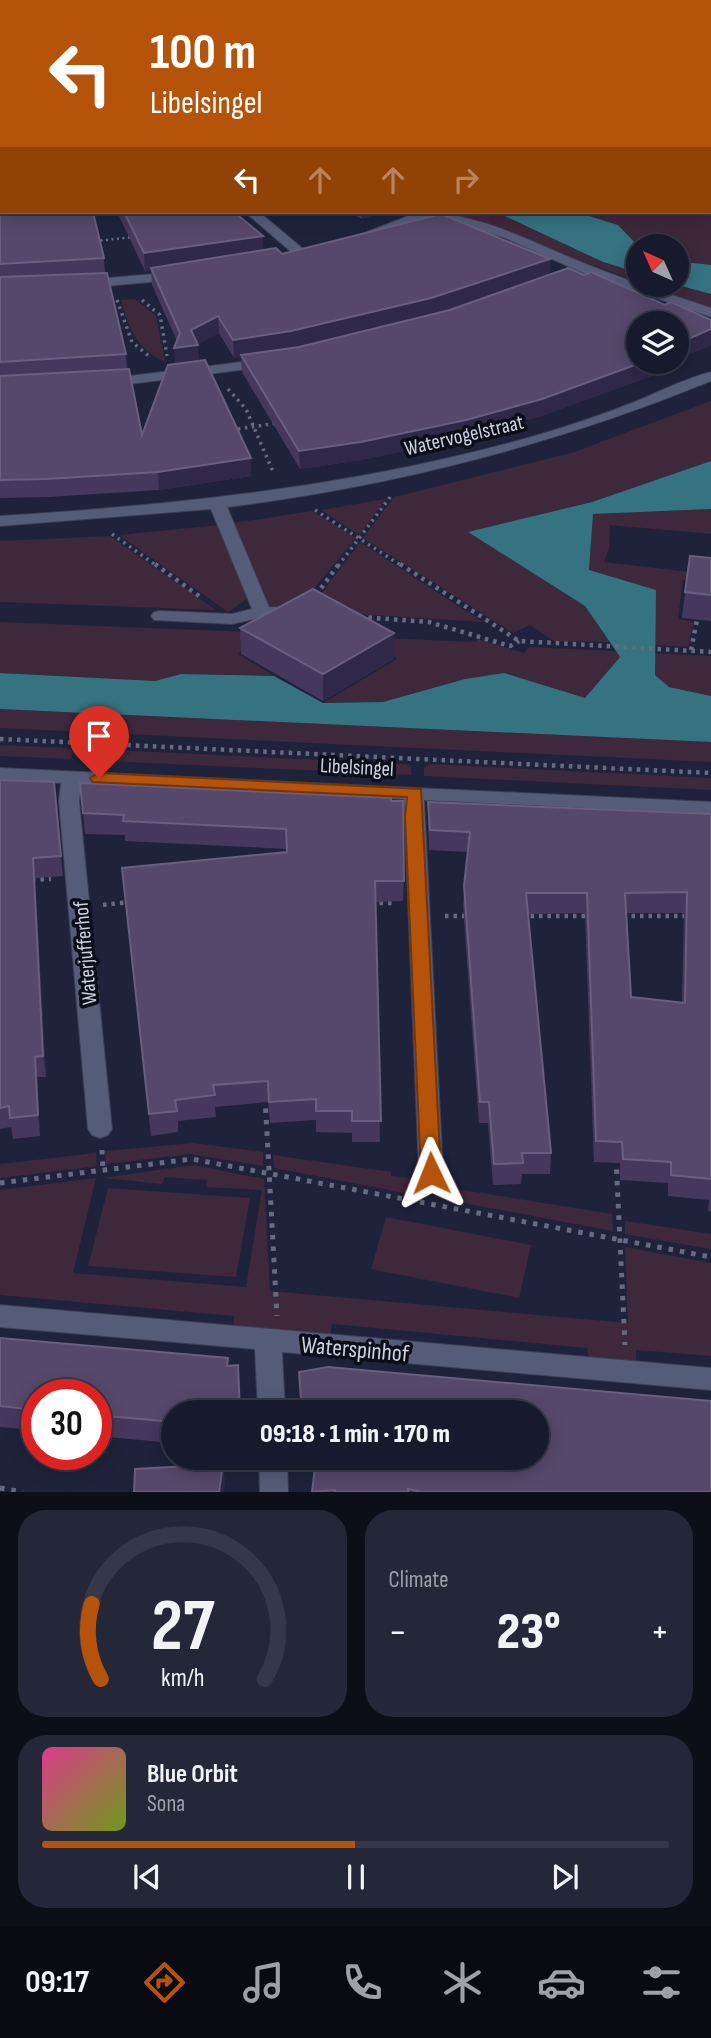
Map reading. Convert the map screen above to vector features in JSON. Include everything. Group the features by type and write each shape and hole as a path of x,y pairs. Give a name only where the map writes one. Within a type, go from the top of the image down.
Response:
{"street":[{"path":"253,214 301,253"},
{"path":"354,239 422,214 441,214 501,233 586,269 711,313"},
{"path":"277,258 320,249"},
{"path":"561,280 586,269"},
{"path":"70,285 122,286 189,274"},
{"path":"88,384 170,372 207,373 284,360"},
{"name":"Watervogelstraat","path":"0,521 218,505 289,495 399,474 537,441 655,400 711,376"},
{"path":"218,505 262,612"},
{"path":"160,616 232,619 262,612 303,612"},
{"name":"Libelsingel","path":"0,774 711,808"},
{"name":"Waterjufferhof","path":"72,777 69,801 100,1129"},
{"path":"415,792 413,817 431,1173"},
{"name":"Waterspinhof","path":"0,1316 711,1379"},
{"path":"271,1400 273,1341"},
{"path":"273,1470 274,1492"}],"path":[{"path":"93,241 140,237"},
{"path":"122,286 160,315 170,372 132,342 117,300 122,286"},
{"path":"207,373 244,403 257,426 265,462 289,495"},
{"path":"221,431 282,422"},
{"path":"303,612 392,496"},
{"path":"314,509 519,641 711,652"},
{"path":"111,534 232,619"},
{"path":"352,616 429,622 510,646 519,641"},
{"path":"691,650 697,620"},
{"name":"Libelsingel","path":"0,739 711,773"},
{"path":"26,881 78,876"},
{"path":"81,907 135,901"},
{"path":"363,903 473,916"},
{"path":"512,916 592,916"},
{"path":"618,916 697,916"},
{"path":"264,1089 270,1173 273,1341"},
{"path":"615,1145 626,1373"},
{"path":"0,1183 192,1158 711,1257"},
{"path":"0,1488 23,1492"}],"shaded area":[{"path":"452,214 500,214 603,262 626,269 626,277"},
{"path":"500,214 582,214 618,225 627,234 626,269 603,262"},
{"path":"582,214 711,214 711,265 690,263 690,234 627,234 618,225"},
{"path":"690,263 711,265 711,294 690,288"},
{"path":"690,288 711,294 711,310 680,298 690,298"},
{"path":"135,299 156,316 165,362 140,344 131,329 121,300"},
{"path":"711,401 711,461 592,502 469,532 585,606 609,642 554,641 530,625 513,633 363,538 394,497 571,453"},
{"path":"711,461 711,509 593,514 589,570 656,590 655,675 669,687 711,696 711,742 0,709 0,673 155,681 181,674 274,676 323,703 383,702 465,679 504,673 585,698 620,657 585,606 468,532 592,502"},
{"path":"386,499 359,535 321,510"},
{"path":"711,509 711,534 610,525 609,549 604,562 698,573 696,581 683,580 678,619 694,622 688,647 654,645 656,590 589,571 592,514"},
{"path":"312,511 356,538 298,608 271,608 234,523"},
{"path":"218,525 247,599 228,612 119,535"},
{"path":"110,536 216,610 0,602 0,541"},
{"path":"360,542 483,622 308,611"},
{"path":"0,622 274,633 238,654 274,676 181,674 155,681 0,673"},
{"path":"359,637 476,642 478,639 524,653 529,647 616,651 620,657 585,698 551,690 465,679 383,702 323,703 397,659"},
{"path":"654,653 711,656 711,696 669,687 655,675"},
{"path":"0,709 711,742 711,762 0,728"},
{"path":"0,745 69,748 73,751 71,759 0,756"},
{"path":"91,749 406,764 411,767 411,775 84,760"},
{"path":"430,764 711,778 711,790 424,776 424,768"},
{"path":"193,1143 263,1152 263,1166 190,1154 106,1164 105,1151"},
{"path":"96,1153 97,1166 0,1178 0,1164"},
{"path":"273,1155 391,1172 391,1176 426,1179 426,1197 274,1168"},
{"path":"193,1165 264,1179 270,1291 628,1323 625,1247 711,1263 711,1356 636,1350 636,1362 589,1359 587,1348 332,1324 330,1336 233,1327 234,1316 0,1295 0,1190 96,1178 73,1273 246,1287 262,1190 206,1187 207,1180 165,1177 162,1184 103,1178"},
{"path":"438,1186 612,1214 613,1231 437,1198"},
{"path":"108,1188 250,1198 236,1277 88,1266"},
{"path":"386,1217 531,1245 519,1298 371,1269"},
{"path":"625,1221 711,1234 711,1249 625,1234"}],"building":[{"path":"0,214 93,214 104,258 0,264"},
{"path":"125,214 236,214 263,236 144,253"},
{"path":"441,214 550,259 431,298 291,331 233,340 218,316 191,330 198,345 174,348 180,333 151,268 276,248 282,254"},
{"path":"568,268 584,275 591,272 626,288 626,298 649,298 665,305 671,302 711,320 711,329 689,339 689,311 626,311 626,368 542,399 466,420 361,442 299,451 241,355 299,347 450,310"},
{"path":"107,273 126,354 0,362 0,277"},
{"path":"205,360 251,458 158,472 0,480 0,376 129,369 142,435 168,365"},
{"path":"690,556 711,558 711,595 685,592"},
{"path":"313,589 394,633 323,674 240,628"},
{"path":"0,780 54,782 61,856 33,858 43,1056 35,1057 38,1115 10,1118 9,1106 0,1108"},
{"path":"80,783 391,798 391,801 403,801 404,881 375,881 381,1121 352,1121 352,1111 316,1111 316,1099 269,1102 268,1081 213,1085 215,1095 175,1100 177,1111 149,1114 122,868 287,852 286,829 123,821 124,815 83,813"},
{"path":"428,802 711,814 711,1179 671,1175 671,1162 623,1159 622,1142 596,1141 587,893 526,893 551,1153 522,1153 523,1163 494,1164 489,1102 480,1102 464,886 470,832 430,830","holes":["687,892 685,1003 631,997 625,893"]},
{"path":"0,1338 228,1358 227,1366 238,1365 239,1400 161,1400 161,1421 112,1416 112,1379 21,1379 21,1408 0,1406"},
{"path":"328,1367 711,1401 711,1492 421,1492 408,1489 408,1492 312,1492 315,1470 549,1470 549,1400 301,1400 299,1372"},
{"path":"135,1469 222,1470 219,1492 134,1492"}],"route":[{"path":"99,778 415,792 413,817 431,1173"}]}
